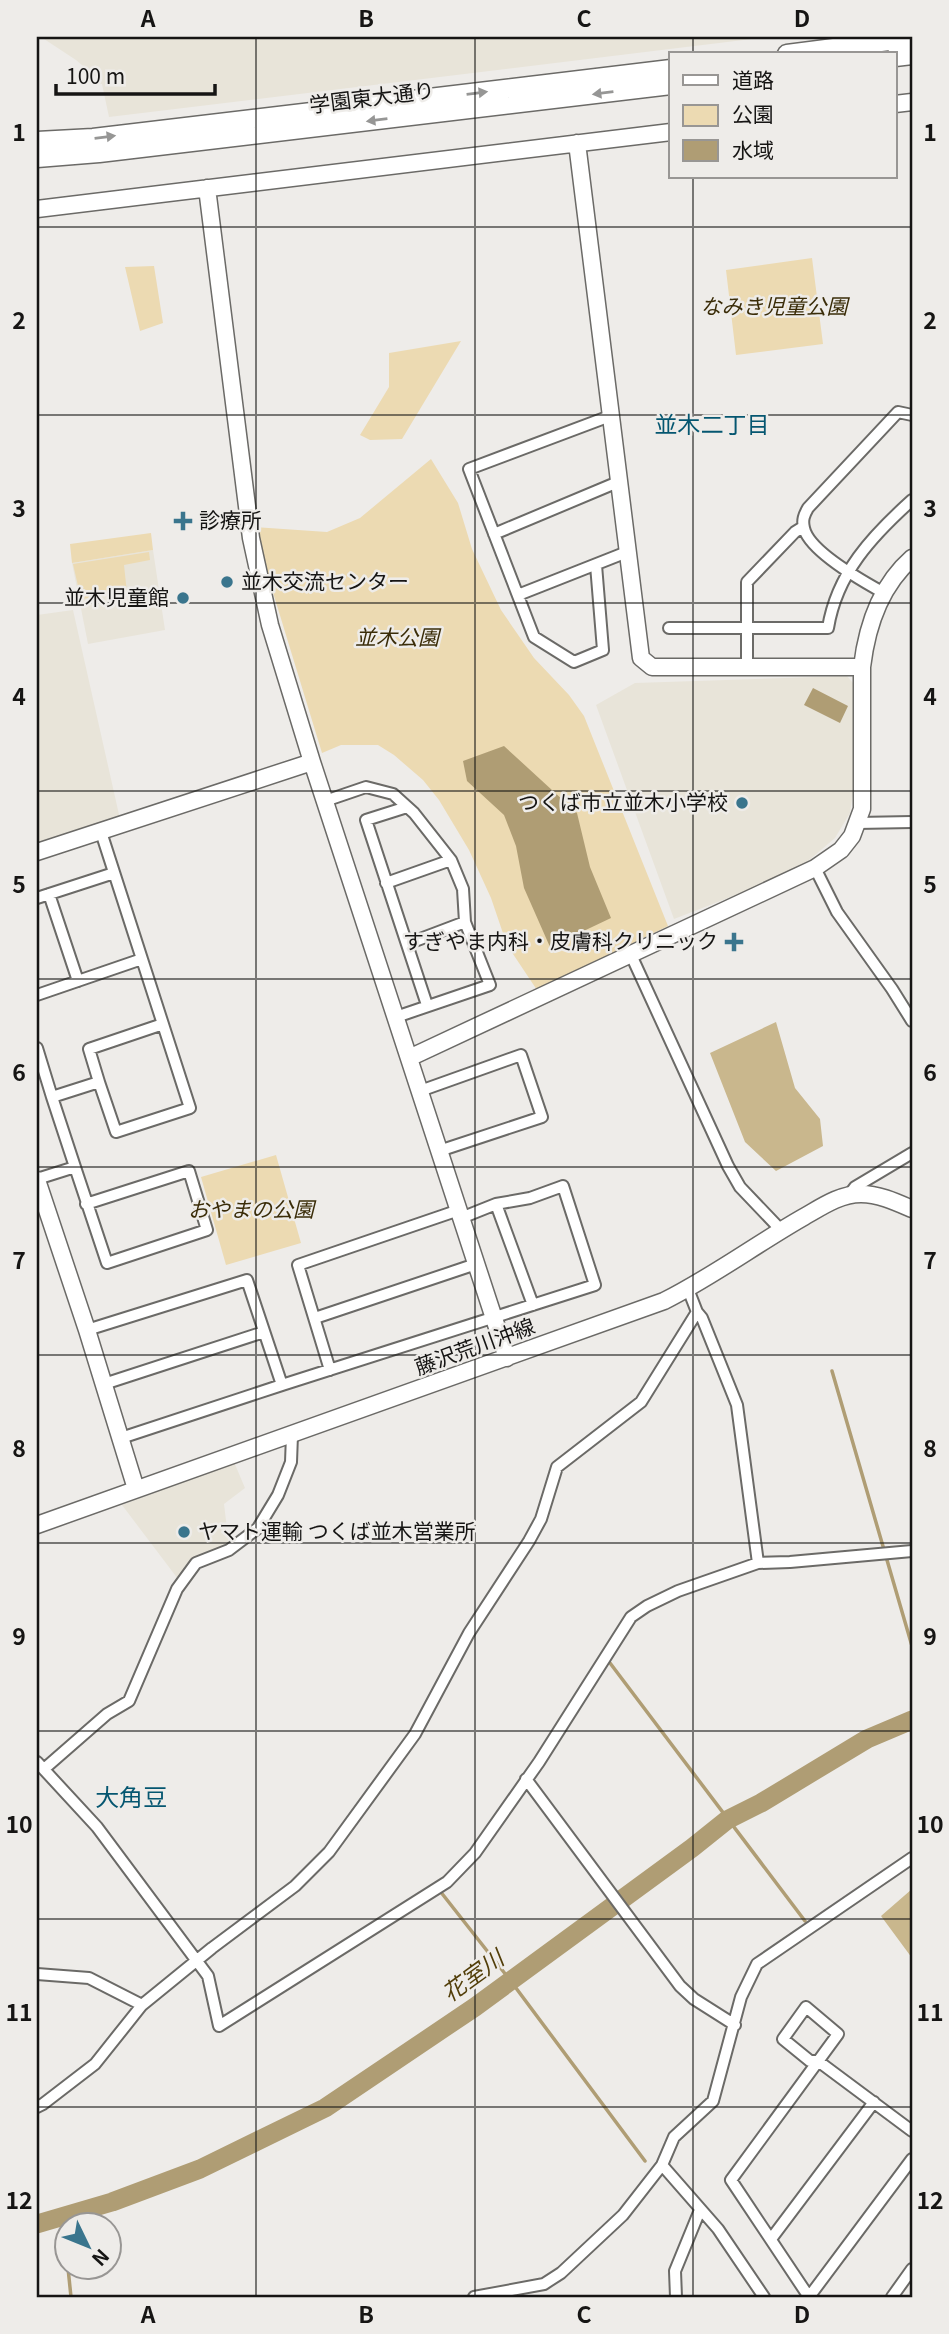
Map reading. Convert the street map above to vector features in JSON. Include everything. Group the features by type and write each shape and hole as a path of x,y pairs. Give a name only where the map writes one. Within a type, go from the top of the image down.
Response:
{"main road":[{"path":"803,52 912,38"},
{"name":"学園東大通り","path":"37,141 93,138 669,69"},
{"name":"学園東大通り","path":"37,158 112,152 669,85"}],"street":[{"path":"37,209 669,132"},
{"path":"577,143 639,652 645,663 652,667 862,667"},
{"path":"207,188 254,556 270,625 312,762 507,1357"},
{"path":"884,593 847,573 806,536 803,518 808,508 898,412 912,415"},
{"path":"596,565 603,650 574,662 534,637 469,469 610,416"},
{"path":"494,534 618,482"},
{"path":"669,628 828,628 834,601 847,573 864,547 912,500"},
{"path":"747,667 747,582 803,527"},
{"path":"518,595 627,552"},
{"path":"409,1058 815,868 841,850 858,823 863,794 862,667 870,624 884,593 912,558"},
{"path":"37,852 312,762"},
{"path":"325,801 366,787 393,794 450,860 463,889 465,922 490,985 396,1017"},
{"path":"407,807 366,820 427,1006"},
{"path":"858,823 912,822"},
{"path":"101,831 190,1108 116,1132 89,1049 163,1024"},
{"path":"386,883 450,860"},
{"path":"815,868 837,912 912,1021"},
{"path":"37,898 114,873"},
{"path":"49,894 78,981"},
{"path":"407,944 465,922"},
{"path":"631,955 728,1166 740,1187 781,1230"},
{"path":"37,995 142,959"},
{"path":"37,1048 86,1204 107,1263 207,1230 189,1171 86,1204"},
{"path":"420,1091 522,1055 541,1117 439,1151"},
{"path":"52,1097 99,1082"},
{"path":"849,1195 855,1187 912,1153"},
{"path":"75,1167 37,1180 136,1489"},
{"path":"121,1438 596,1285 563,1186 530,1198 496,1203 298,1265 330,1370"},
{"path":"849,1195 871,1195 912,1209"},
{"name":"藤沢荒川沖線","path":"38,1522 292,1435 664,1301 688,1289 781,1230 849,1195"},
{"path":"496,1203 533,1306"},
{"path":"314,1318 476,1264"},
{"path":"87,1330 247,1280 282,1385"},
{"path":"688,1289 737,1405 758,1563"},
{"path":"37,2107 95,2064 142,2005 295,1886 329,1852 415,1734 469,1633 541,1519 557,1468 641,1402 697,1312"},
{"path":"104,1384 264,1332"},
{"path":"292,1435 291,1462 278,1495 258,1528 229,1550 196,1563 177,1589 129,1701 107,1714 40,1765 97,1827 208,1976 219,2026 447,1882 475,1853 539,1762 631,1617 647,1606 678,1591 758,1563 912,1551"},
{"path":"526,1779 680,1986 694,1999 735,2025"},
{"path":"474,2297 544,2284 561,2273 623,2215 662,2165 674,2137 713,2101 741,1997 757,1964 912,1858"},
{"path":"37,1974 89,1978 142,2005"},
{"path":"912,2131 818,2061 810,2061 783,2039 806,2007 838,2034 818,2061 731,2180 809,2297 912,2159"},
{"path":"771,2239 874,2102"},
{"path":"662,2165 718,2229 764,2297"},
{"path":"676,2297 675,2271 700,2210"},
{"path":"892,2297 912,2269"}],"shaded area":[{"path":"41,37 769,37 109,117 102,84 76,60"},
{"path":"153,550 165,630 88,644 72,563"},
{"path":"73,610 120,819 37,846 37,615"},
{"name":"つくば市立並木小学校","path":"847,676 853,683 853,793 850,813 835,838 795,872 674,919 596,705 635,683"},
{"path":"776,1022 795,1088 820,1119 823,1146 776,1171 745,1142 710,1053"},
{"path":"234,1462 245,1488 224,1504 229,1545 178,1579 122,1505"},
{"path":"912,1889 912,1958 881,1916"}],"green space":[{"name":"なみき児童公園","path":"812,258 823,344 736,355 726,270"},
{"path":"154,266 163,323 140,331 125,267"},
{"path":"461,341 402,439 370,440 360,435 389,387 389,353"},
{"name":"並木公園","path":"431,459 458,503 472,549 501,610 534,658 569,695 584,716 668,926 537,990 507,945 491,898 469,850 439,800 423,780 378,745 341,745 322,753 253,527 327,532 360,518"},
{"path":"151,533 153,550 72,563 70,544"},
{"path":"149,552 150,560 124,565 127,593 81,599 73,564"},
{"name":"おやまの公園","path":"276,1155 301,1243 226,1265 201,1177"}],"water":[{"path":"813,688 848,706 840,723 804,705"},
{"path":"504,746 577,813 590,867 611,918 550,947 524,888 516,846 504,815 467,781 463,761"},
{"path":"912,1717 912,1723 868,1742 865,1736"}],"waterway":[{"path":"832,1371 912,1646"},
{"path":"610,1663 805,1921"},
{"name":"花室川","path":"37,2224 112,2202 200,2169 325,2108 475,2007 727,1820 761,1803 867,1739 912,1720"},
{"path":"440,1891 645,2161"},
{"path":"69,2282 71,2297"}],"place":[{"name":"診療所","path":"183,521"},
{"name":"並木交流センター","path":"227,582"},
{"name":"並木児童館","path":"183,598"},
{"name":"つくば市立並木小学校","path":"742,803"},
{"name":"すぎやま内科・皮膚科クリニック","path":"734,942"},
{"name":"ヤマト運輸 つくば並木営業所","path":"184,1532"}],"district":[{"name":"並木二丁目","path":"712,425"},
{"name":"大角豆","path":"131,1798"}]}
